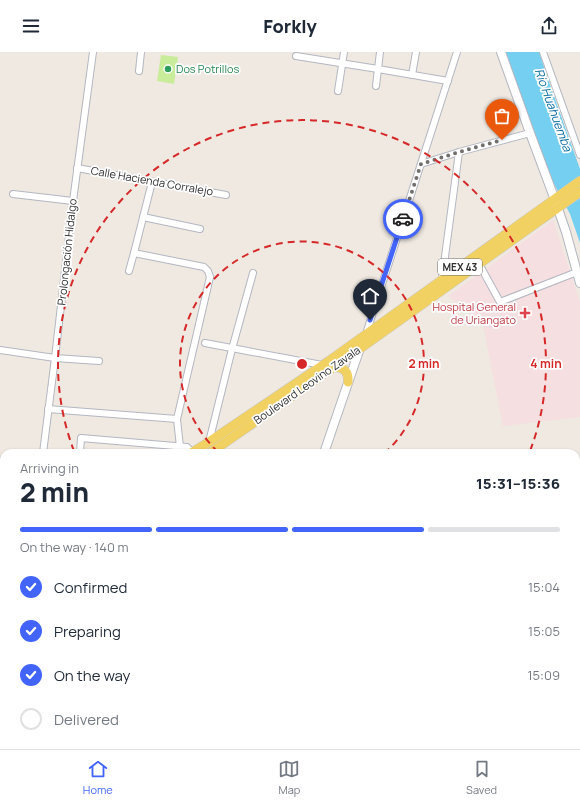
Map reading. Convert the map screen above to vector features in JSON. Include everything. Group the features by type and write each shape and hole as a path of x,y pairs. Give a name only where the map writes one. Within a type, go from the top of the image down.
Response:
{"main road":[{"name":"Boulevard Leovino Zavala","path":"558,203 580,181"},
{"name":"Boulevard Leovino Zavala","path":"196,449 328,364 359,349 477,260 558,203 580,192"},
{"name":"Boulevard Leovino Zavala","path":"216,449 366,334 442,279 477,260"},
{"path":"328,364 339,367 346,372 349,376 348,382"}],"street":[{"name":"Prolongación Hidalgo","path":"43,449 77,168 93,52"},
{"path":"139,71 141,52"},
{"path":"338,91 344,52"},
{"path":"376,86 380,52"},
{"path":"412,76 416,52"},
{"path":"325,449 359,349 366,334 457,52"},
{"path":"502,52 530,133 558,203 580,283"},
{"path":"543,52 580,155"},
{"path":"296,56 307,55 342,64 448,81"},
{"path":"421,164 530,133"},
{"path":"442,279 459,152"},
{"name":"Calle Hacienda Corralejo","path":"77,168 226,195"},
{"path":"129,271 152,182"},
{"path":"13,194 73,201"},
{"path":"143,217 200,228"},
{"path":"134,253 204,268 208,271 210,277 177,419 180,447"},
{"path":"477,260 500,302 577,272"},
{"path":"208,442 253,273"},
{"path":"205,344 328,364"},
{"path":"0,350 55,358 99,361"},
{"path":"48,409 177,419"},
{"path":"80,449 81,438 187,447 189,449"}],"shaded area":[{"name":"Hospital General de Uriangato","path":"553,220 580,302 580,417 503,426 483,325 448,296"}],"green space":[{"name":"Dos Potrillos","path":"161,55 178,57 174,84 157,81"}],"water":[{"name":"Río Huahuemba","path":"506,52 539,52 580,169 580,243 570,214 543,162"}],"way so far":[{"path":"403,219 421,164 502,140"}],"place":[{"name":"Dos Potrillos","path":"168,69"},
{"name":"Hospital General de Uriangato","path":"525,313"}],"route":[{"path":"370,320 403,219"}]}
